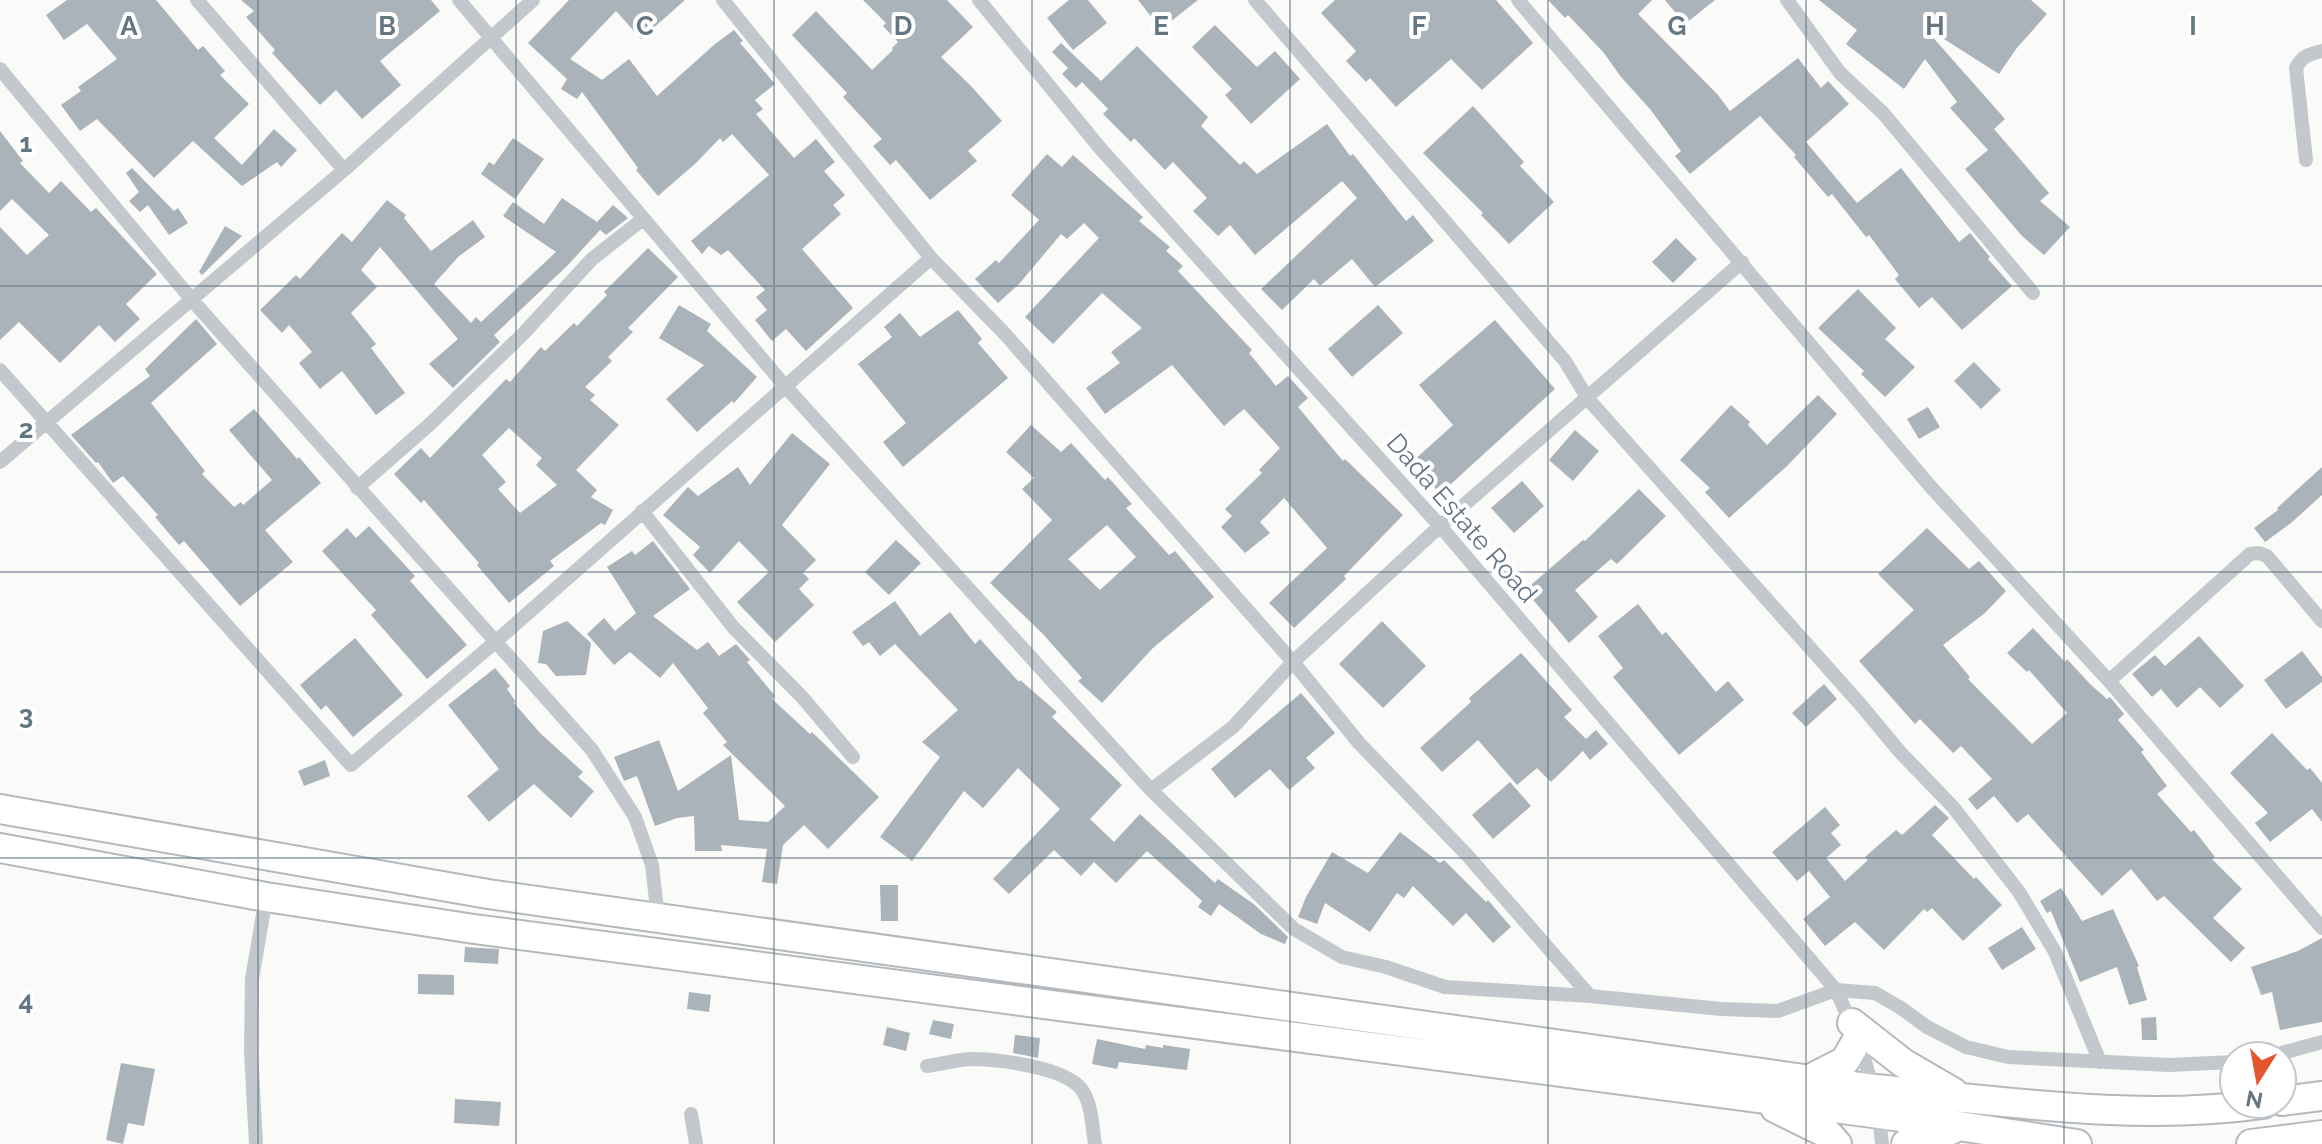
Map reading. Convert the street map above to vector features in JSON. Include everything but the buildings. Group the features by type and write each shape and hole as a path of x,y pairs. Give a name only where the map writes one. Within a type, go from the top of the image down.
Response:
{"highway":[{"path":"0,809 488,894 1810,1079 1965,1127 2077,1144"},
{"path":"0,848 266,897 490,931 1756,1098 1877,1102 1960,1097 2088,1109 2218,1109"},
{"path":"1810,1079 1845,1061 1854,1032 1960,1097"},
{"path":"2298,1099 2322,1096"},
{"path":"1756,1098 1828,1134 1837,1144"},
{"path":"1906,1144 1912,1139 1965,1127"},
{"path":"2251,1144 2322,1135"}],"street":[{"path":"197,0 344,170"},
{"path":"459,0 785,386 1151,790 1294,929 1342,957 1386,967 1445,987 1778,1011 1836,990 1875,993 1927,1027 1966,1047 2008,1057 2218,1064"},
{"path":"0,462 344,170 533,0"},
{"path":"723,0 931,258 1005,334 1293,662 1359,743 1467,855 1590,996"},
{"name":"Dada Estate Road","path":"979,0 1100,148 1440,526 1836,990 1854,1032 1877,1102 1882,1144"},
{"path":"1255,0 1565,361 1588,399 1900,752 1953,807 2019,892 2055,952 2100,1062"},
{"path":"1518,0 1930,486 2109,681 2322,928"},
{"path":"1787,0 1840,73 1883,113 2033,293"},
{"path":"2306,160 2296,68 2300,59 2322,51"},
{"path":"0,69 192,300 592,750 635,817 652,865 658,918"},
{"path":"357,488 429,425 523,334 592,259 643,219"},
{"path":"0,370 351,765 931,258"},
{"path":"1151,790 1233,727 1293,662 1440,526 1742,262"},
{"path":"642,511 733,627 802,697 853,757"},
{"path":"2109,681 2250,554 2267,556 2322,621"},
{"path":"256,1144 251,1052 252,979 266,897"},
{"path":"2298,1049 2322,1042"},
{"path":"927,1066 970,1059 1021,1064 1075,1082 1088,1102 1095,1144"},
{"path":"691,1114 696,1144"}]}
